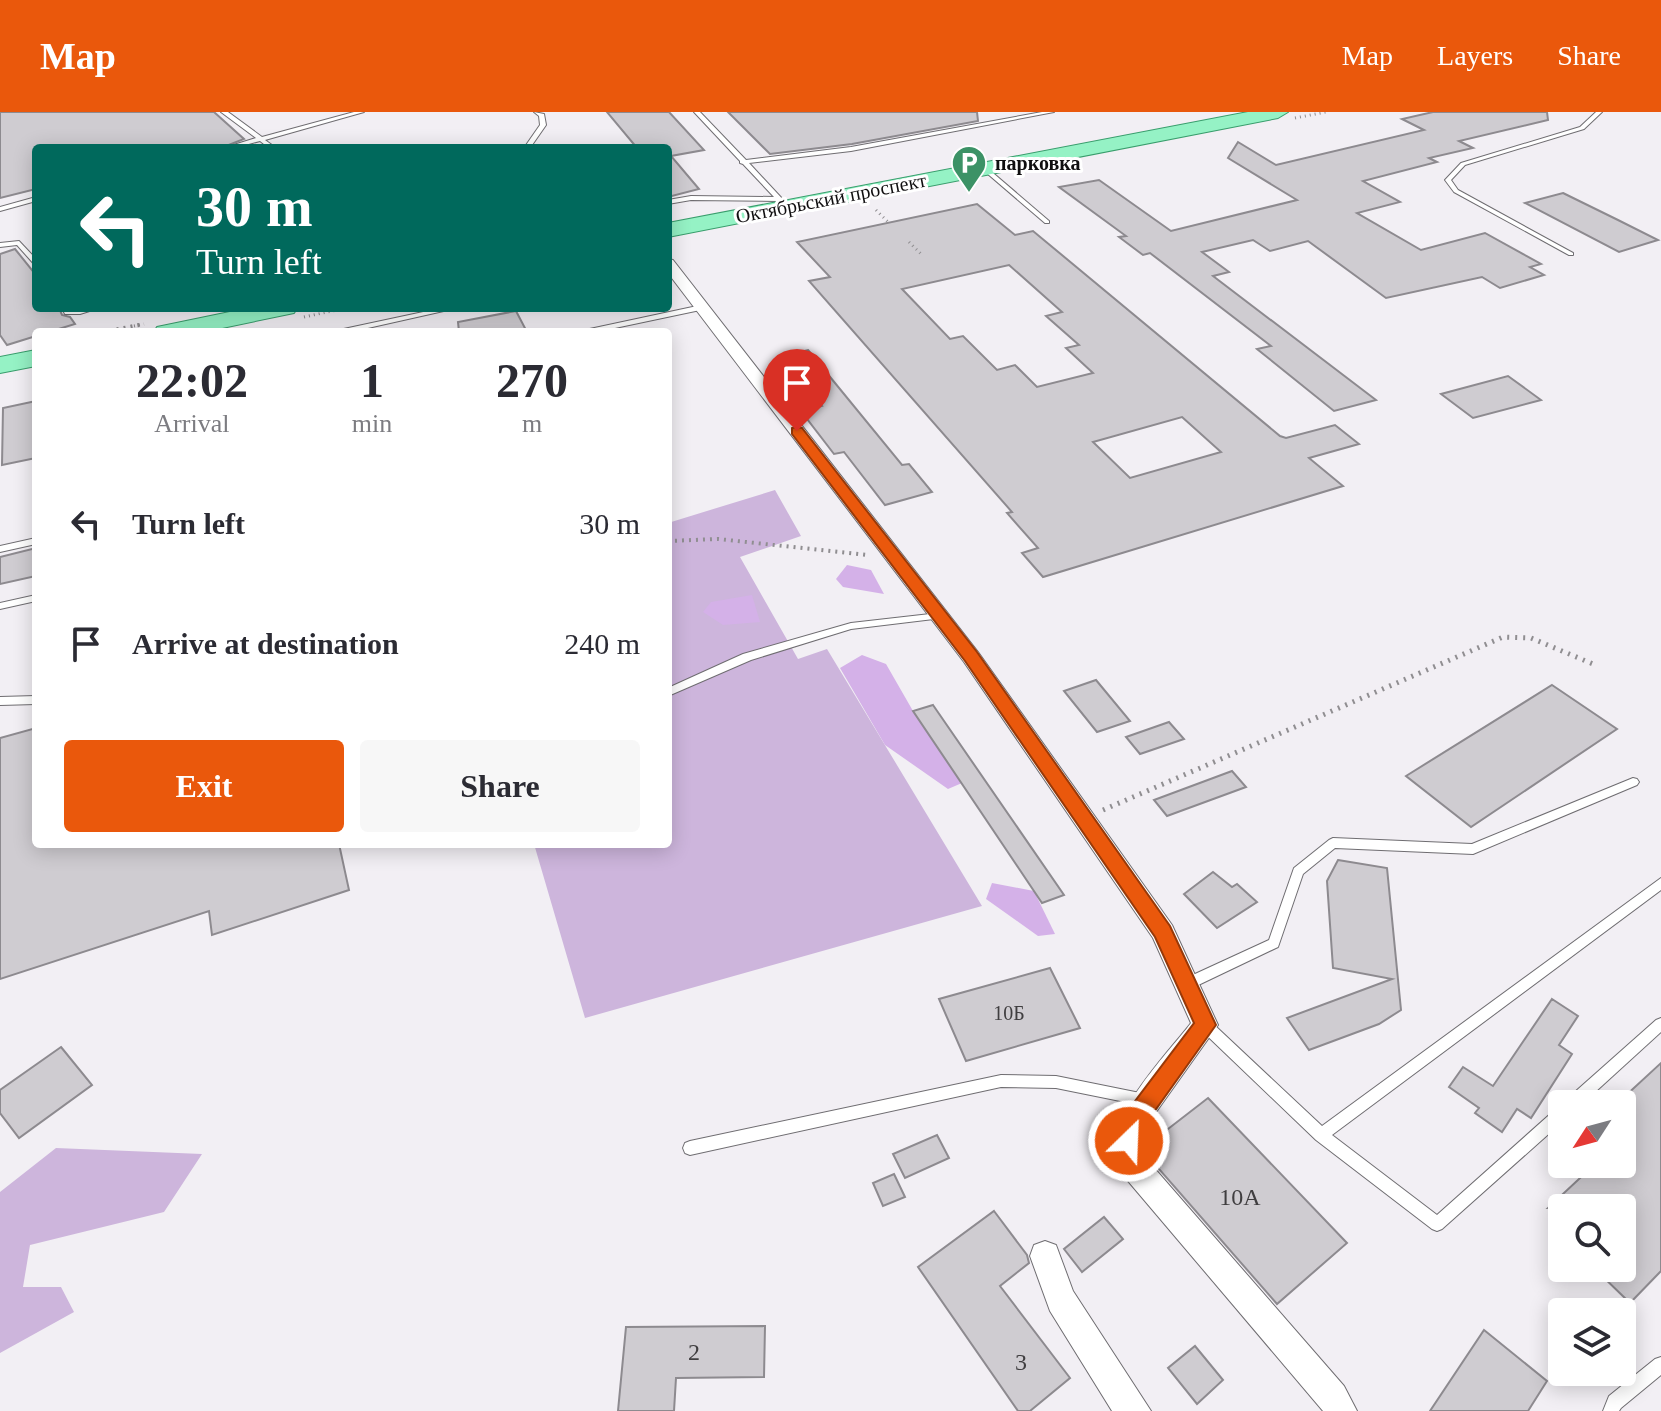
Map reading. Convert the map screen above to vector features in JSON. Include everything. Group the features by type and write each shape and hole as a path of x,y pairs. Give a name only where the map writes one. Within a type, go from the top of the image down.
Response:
{"main road":[{"name":"Октябрьский проспект","path":"672,229 783,203 1278,112"},
{"path":"193,328 267,312"},
{"path":"0,365 32,359"}],"street":[{"path":"672,268 939,616 1163,932 1205,1025 1131,1125 1127,1158 1335,1406"},
{"path":"1045,1256 1061,1300 1124,1401 1135,1411"}],"lane":[{"path":"224,112 269,144"},
{"path":"241,144 361,112"},
{"path":"530,144 543,125 542,115 537,112"},
{"path":"697,112 783,203"},
{"path":"742,162 851,149 1051,112"},
{"path":"1571,254 1456,191 1448,180 1463,164 1572,132 1594,120 1599,112"},
{"path":"984,168 1047,222"},
{"path":"672,201 691,198 783,203"},
{"path":"0,209 32,200"},
{"path":"0,245 19,243 32,256"},
{"path":"604,328 702,307"},
{"path":"358,328 434,312"},
{"path":"0,549 32,542"},
{"path":"0,606 32,599"},
{"path":"672,690 747,657 851,626 939,616"},
{"path":"0,701 32,700"},
{"path":"1187,984 1274,943 1298,871 1333,843 1473,849 1633,782"},
{"path":"1321,1135 1661,883"},
{"path":"1588,1090 1661,1024"},
{"path":"1205,1025 1321,1135 1437,1224 1548,1125"},
{"path":"690,1148 1001,1081 1056,1082 1149,1101"},
{"path":"1611,1411 1615,1402 1661,1365"}],"path":[{"path":"868,202 889,223"},
{"path":"909,242 921,254"},
{"path":"672,540 695,537 752,540 822,554 892,555"},
{"path":"1083,818 1503,637 1531,638 1593,664"}],"shaded area":[{"path":"775,490 801,536 740,557 798,659 827,649 982,906 585,1018 535,848 672,848 672,522"},
{"path":"847,565 871,570 884,594 843,587 836,579"},
{"path":"752,595 760,622 723,625 703,612 711,602"},
{"path":"862,655 886,664 913,711 962,783 948,789 885,745 840,668"},
{"path":"992,883 1034,891 1055,934 1038,936 986,899"},
{"path":"56,1148 202,1154 164,1212 30,1245 23,1287 61,1287 74,1312 0,1353 0,1192"}],"building":[{"path":"0,112 214,112 244,139 231,144 32,144 32,190 0,198"},
{"path":"607,112 669,112 704,150 672,156 672,144 634,144"},
{"path":"728,112 977,112 978,121 852,144 770,154"},
{"path":"1433,112 1547,112 1548,120 1459,141 1473,148 1429,158 1437,162 1363,181 1400,202 1357,213 1421,250 1485,233 1541,264 1530,267 1544,275 1500,288 1482,277 1386,298 1308,241 1270,251 1253,240 1202,252 1229,272 1213,276 1376,400 1334,411 1257,349 1271,346 1150,253 1143,255 1119,237 1126,236 1059,187 1099,180 1171,231 1297,200 1228,158 1238,142 1276,165 1424,130 1402,119"},
{"path":"672,157 699,189 672,196"},
{"path":"1563,193 1658,240 1619,252 1525,203"},
{"path":"977,204 1015,235 1033,231 1280,436 1286,438 1335,425 1359,444 1309,458 1343,486 1043,577 1022,553 1038,548 1007,513 1012,512 809,281 830,277 797,242","holes":["1009,265 1062,312 1046,316 1079,345 1066,348 1093,373 1037,387 1015,365 997,370 963,336 950,339 902,289","1182,417 1221,452 1130,478 1093,442"]},
{"path":"15,249 32,270 32,312 61,312 75,324 62,328 32,328 32,337 7,345 0,335 0,254"},
{"path":"517,312 525,328 459,328 458,322"},
{"path":"808,350 902,465 909,464 932,492 885,505 844,452 834,454 801,411 822,406 783,356"},
{"path":"1508,376 1541,400 1473,418 1441,394"},
{"path":"32,402 32,459 2,465 3,408"},
{"path":"32,549 32,577 0,584 0,557"},
{"path":"1096,680 1130,721 1097,732 1064,691"},
{"path":"1552,685 1617,729 1471,827 1406,776"},
{"path":"933,705 1064,895 1042,903 913,711"},
{"path":"1169,722 1184,739 1140,754 1126,737"},
{"path":"32,729 32,848 340,848 349,890 212,935 209,911 0,979 0,738"},
{"path":"1232,771 1246,787 1167,816 1154,800"},
{"path":"1338,860 1387,868 1401,1010 1379,1024 1309,1050 1287,1018 1392,979 1333,968 1327,881"},
{"path":"1213,872 1232,887 1237,884 1257,902 1217,928 1184,894"},
{"path":"1050,968 1080,1028 966,1061 939,999"},
{"path":"1552,999 1578,1016 1559,1045 1572,1054 1531,1118 1517,1109 1502,1132 1475,1113 1479,1108 1449,1087 1463,1067 1493,1086"},
{"path":"61,1047 92,1085 19,1138 0,1113 0,1090"},
{"path":"1661,1063 1661,1271 1635,1298 1625,1298 1608,1282 1636,1282 1636,1194 1563,1194 1580,1178 1636,1178 1636,1090 1632,1090"},
{"path":"1208,1098 1347,1243 1277,1304 1145,1153 1146,1146"},
{"path":"937,1135 949,1158 905,1178 893,1154"},
{"path":"894,1174 905,1197 883,1206 873,1183"},
{"path":"994,1211 1027,1255 1029,1263 1000,1286 1070,1378 1030,1411 1018,1411 918,1267"},
{"path":"1104,1217 1123,1239 1082,1272 1064,1249"},
{"path":"765,1326 764,1377 676,1378 674,1411 618,1411 626,1327"},
{"path":"1484,1330 1547,1381 1528,1411 1430,1411"},
{"path":"1195,1346 1223,1380 1197,1404 1168,1368"}],"place":[{"name":"парковка","path":"969,194"}],"route":[{"path":"797,431 971,657 1163,932 1205,1025 1131,1125 1129,1141"}]}
